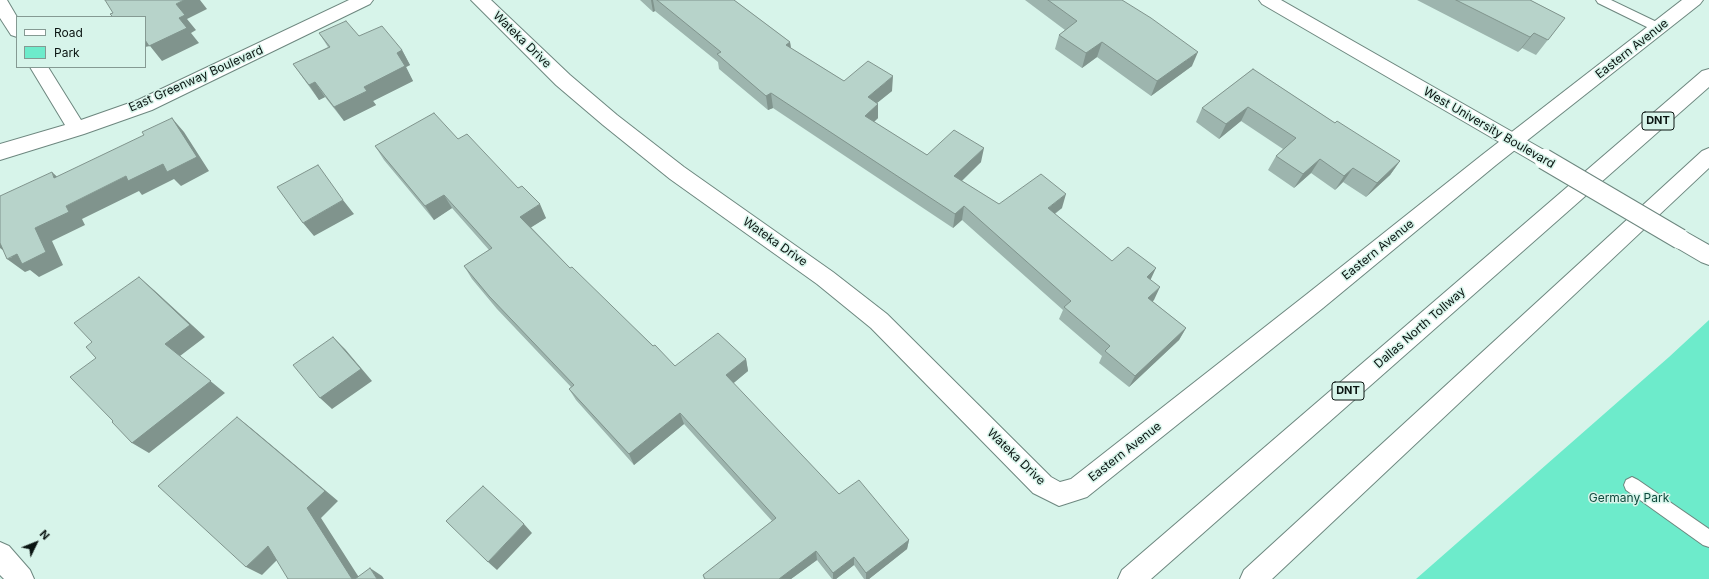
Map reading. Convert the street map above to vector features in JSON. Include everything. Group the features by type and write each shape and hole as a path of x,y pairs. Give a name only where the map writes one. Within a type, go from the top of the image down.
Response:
{"main road":[{"name":"East Greenway Boulevard","path":"0,152 77,129 152,102 201,80 364,0"},
{"name":"Wateka Drive","path":"480,0 563,80 610,120 677,173 825,278 879,321 1042,485 1059,494"},
{"name":"West University Boulevard","path":"1268,0 1709,256"},
{"name":"Eastern Avenue","path":"1059,494 1078,489 1694,0"},
{"path":"0,3 16,29"},
{"path":"40,68 77,129"},
{"name":"Dallas North Tollway","path":"1131,579 1709,76"},
{"path":"1253,579 1709,156"},
{"path":"0,556 21,579"}],"lane":[{"path":"1602,0 1659,28"},
{"path":"1632,485 1709,539"}],"green space":[{"name":"Germany Park","path":"1709,320 1709,579 1416,579 1669,357"}],"building":[{"path":"105,0 184,0 176,4 185,15 179,18 187,28 149,46 146,42 146,16 112,16 110,14 113,13"},
{"path":"657,0 734,0 790,42 786,45 844,81 868,61 893,76 868,97 878,104 865,116 927,155 954,130 984,148 954,176 999,204 1041,174 1066,194 1048,208 1112,261 1128,247 1156,268 1147,277 1160,287 1148,298 1186,328 1135,376 1105,351 1110,346 1064,307 1071,301 964,206 955,214 771,93 766,96 717,54 721,52"},
{"path":"1048,0 1122,0 1151,18 1198,52 1157,81 1102,42 1086,53 1059,35 1077,21"},
{"path":"1456,0 1530,0 1565,18 1548,40 1534,33 1530,37"},
{"path":"346,21 359,36 382,26 402,50 397,53 405,66 364,87 367,91 334,107 315,82 309,85 293,64 330,47 319,33"},
{"path":"1253,69 1335,123 1337,121 1400,161 1377,183 1353,168 1344,176 1320,159 1303,174 1276,156 1296,138 1248,107 1226,124 1202,108"},
{"path":"434,113 458,139 467,134 518,188 522,186 540,204 520,217 570,268 572,267 653,346 655,345 675,366 718,333 746,359 726,375 839,494 859,480 909,540 866,573 854,557 833,573 816,551 779,579 705,579 703,575 776,518 680,413 629,454 569,389 574,385 489,296 464,266 492,248 444,195 425,206 375,146"},
{"path":"172,118 197,157 167,172 163,164 128,181 126,176 66,206 69,212 35,228 46,252 22,264 17,254 7,259 0,243 0,196 52,172 54,178 144,135 142,132"},
{"path":"318,165 343,200 303,223 277,187"},
{"path":"139,277 190,325 165,344 211,381 132,443 112,422 113,421 70,377 96,358 86,347 92,342 74,323"},
{"path":"333,337 361,369 320,398 293,365"},
{"path":"237,417 325,491 307,508 352,579 288,579 268,546 246,567 158,486"},
{"path":"483,486 524,524 488,562 446,521"},
{"path":"370,568 377,579 355,579"}]}
